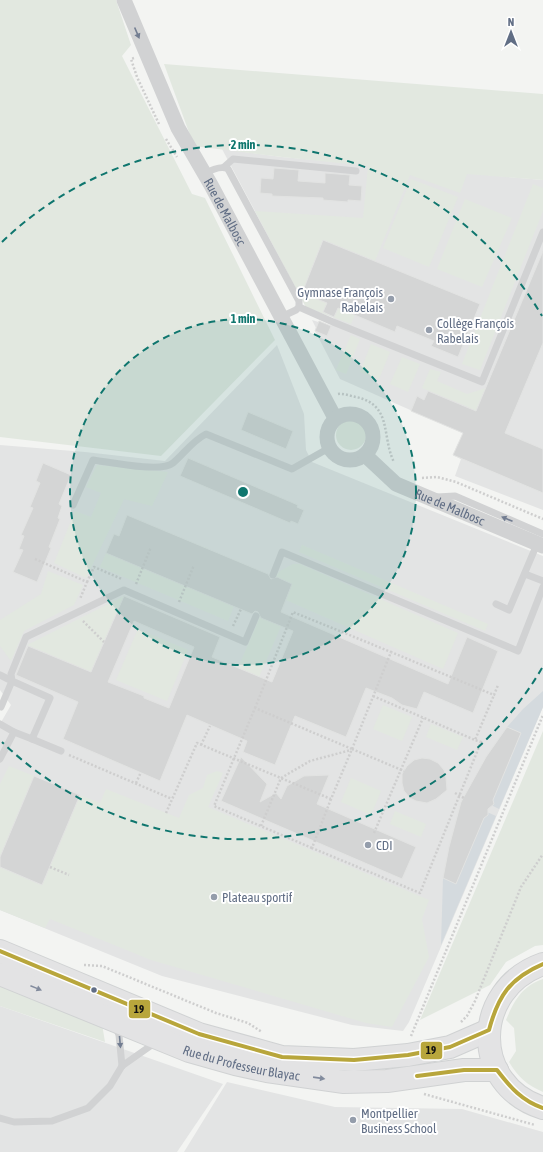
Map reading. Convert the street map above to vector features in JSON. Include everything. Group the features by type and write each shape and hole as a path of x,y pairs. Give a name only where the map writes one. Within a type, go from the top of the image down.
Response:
{"main road":[{"name":"Rue du Professeur Blayac","path":"0,951 199,1034 282,1057 354,1060 408,1055 450,1047 489,1030"},
{"path":"543,964 530,968 514,979 501,994 493,1011 489,1030 490,1051 497,1070 511,1090 531,1105 543,1108"},
{"name":"Rue du Professeur Blayac","path":"0,974 189,1051 235,1064 344,1082 387,1081 464,1070 497,1070"}],"street":[{"name":"Rue de Malbosc","path":"124,0 178,128 335,418"},
{"path":"350,413 365,419 373,434 370,449 365,455 359,459 342,460 334,455 328,448 326,432 329,424 335,418 350,413"},
{"name":"Rue de Malbosc","path":"365,455 396,484 427,498 541,542"}],"lane":[{"path":"204,174 224,167 233,159 356,171"},
{"path":"224,167 228,169 299,301 300,307"},
{"path":"300,307 333,322 482,382 543,232"},
{"path":"281,317 300,307"},
{"path":"73,505 93,460 150,468 172,464 195,440 206,434 292,469 328,448"},
{"path":"496,604 509,610 541,542"},
{"path":"273,575 282,552 518,651 543,587"},
{"path":"525,574 543,581"},
{"path":"0,707 12,681 10,674 26,637 124,590 245,642 256,616"},
{"path":"0,675 50,698 32,739"},
{"path":"0,724 14,732 61,751"},
{"path":"0,759 14,732"},
{"path":"113,1019 119,1035 122,1066"},
{"path":"0,1118 14,1122 52,1121 88,1108 110,1086 122,1066 160,1039"}],"path":[{"path":"325,400 340,394 360,398 374,405 383,415 388,434 389,451 396,466"},
{"path":"416,477 437,477 456,482 543,519"},
{"path":"135,584 151,546"},
{"path":"35,559 87,582 74,613 104,642"},
{"path":"179,603 194,565"},
{"path":"373,696 481,742 420,893 214,806 293,612 494,695"},
{"path":"312,848 391,652"},
{"path":"475,740 498,685"},
{"path":"255,708 404,770"},
{"path":"408,1042 543,715"},
{"path":"374,833 423,718"},
{"path":"201,745 210,726"},
{"path":"166,813 196,743 331,799"},
{"path":"261,826 281,778 310,761 352,749"},
{"path":"61,751 172,799"},
{"path":"136,783 141,772"},
{"path":"455,793 464,798"},
{"path":"459,1024 467,1016 475,1001 521,887 543,854"},
{"path":"50,867 69,874"},
{"path":"82,965 102,966 216,1013 248,1023 266,1035"}],"shaded area":[{"path":"0,0 116,0 131,45 122,56 192,194 205,198 275,340 161,456 0,437"},
{"path":"164,64 543,94 543,180 467,174 460,193 410,175 375,261 323,240 302,293 355,315 351,324 306,307 255,211 363,218 368,166 194,146"},
{"name":"Collège François Rabelais","path":"222,149 282,157 543,180 543,510 455,476 461,459 453,455 458,444 476,439 340,379 315,331 316,328 312,320 331,326 334,318 306,307"},
{"path":"411,179 458,197 429,267 383,248"},
{"path":"533,184 543,188 543,211 480,370 462,364"},
{"path":"465,199 512,218 482,287 437,269"},
{"path":"351,335 360,339 346,374 336,370"},
{"path":"371,344 390,352 379,379 360,372"},
{"path":"277,345 304,414 306,450 312,462 543,556 543,707 409,1022 403,1031 352,1025 162,976 0,910 0,724 11,705 0,690 0,445 85,452 165,461"},
{"path":"402,357 420,364 408,392 390,384"},
{"path":"430,369 441,372 437,381 467,394 486,388 472,420 468,407 422,388"},
{"path":"351,420 361,425 366,435 361,445 351,450 341,445 336,435 341,425"},
{"path":"97,465 168,472 152,506 124,499 86,578 54,563 75,511 91,517 101,493 86,487"},
{"path":"194,543 208,548 192,588 234,606 228,621 100,567 106,553 178,583"},
{"path":"302,545 488,624 485,631 299,552"},
{"path":"293,564 300,564 458,633 443,669 286,600 292,584 275,577 280,571"},
{"path":"48,571 83,585 74,605 24,631 11,661 0,646 0,620 41,594"},
{"path":"124,596 91,672 27,645"},
{"path":"260,617 281,626 259,677 238,668"},
{"path":"138,629 188,650 167,701 116,680"},
{"path":"543,691 543,707 499,809 491,805 492,801 521,733 507,727 523,709"},
{"path":"383,705 412,717 402,741 373,729"},
{"path":"431,724 463,737 457,750 426,737"},
{"path":"543,731 543,945 535,946 506,962 490,985 420,1020"},
{"path":"9,766 34,776 0,857 0,784"},
{"name":"Plateau sportif","path":"217,771 223,773 208,807 429,900 422,919 429,957 392,1027 366,1023 151,960 50,919 45,928 0,910 0,867 42,885 80,795 100,803 106,789 179,818 189,795 203,788 207,775"},
{"path":"351,778 381,791 371,815 341,802"},
{"path":"395,811 426,824 421,837 390,824"},
{"path":"487,812 496,816 441,945 443,878 456,884 485,816 488,815"},
{"path":"543,979 543,1092 523,1080 509,1062 516,1051 514,1028 506,1020 512,1007 524,990"},
{"path":"0,986 102,1024 105,1042 0,1006"},
{"path":"0,1006 223,1084 177,1152 0,1152"},
{"name":"Montpellier Business School","path":"227,1082 335,1107 462,1109 543,1132 543,1152 184,1152"}],"building":[{"path":"274,168 299,170 298,181 325,183 325,173 350,175 349,185 362,186 361,201 348,200 348,202 323,200 323,198 272,196 272,194 260,193 261,178 273,179"},
{"name":"Gymnase François Rabelais","path":"323,240 480,304 458,357 431,346 434,341 397,326 395,332 338,308 334,317 323,312 327,303 302,293"},
{"path":"543,251 543,343 505,433 543,449 543,493 453,455 463,433 411,411 417,396 424,400 428,391 476,411"},
{"path":"319,321 331,326 327,336 315,331"},
{"path":"248,412 293,431 286,449 241,430"},
{"path":"188,458 298,505 297,507 304,510 298,524 291,521 290,523 180,476"},
{"path":"43,463 71,475 59,504 62,506 58,518 60,519 49,547 51,548 37,582 13,572 23,550 19,549 24,536 21,535 33,508 30,507 40,483 36,481"},
{"path":"127,515 268,574 271,579 277,577 292,584 281,612 448,684 467,637 498,651 473,713 424,692 417,709 402,705 392,698 366,688 346,737 295,716 275,765 243,752 247,741 187,715 160,781 63,739 78,702 16,675 28,646 91,672 124,596 220,637 212,657 272,682 293,631 261,618 258,612 255,611 252,614 106,553 114,534 119,536","holes":["134,621 194,647 169,708 144,698 144,696 108,682"]},
{"path":"507,727 521,733 493,800 494,804 488,809 488,815 484,818 456,884 443,878 449,847 461,802 486,757"},
{"path":"241,757 267,784 260,802 276,793 281,799 287,786 304,776 329,775 317,804 416,847 402,879 221,801"},
{"path":"422,758 430,759 438,763 444,770 446,778 447,790 436,799 427,803 410,798 404,791 402,783 402,774 407,766 414,760"},
{"path":"34,776 80,795 42,885 0,867 0,857"}],"transit line":[{"name":"19","path":"0,951 199,1034 282,1057 354,1060 408,1055 450,1047 489,1030 501,998 507,990 522,975 543,964"},
{"name":"19","path":"417,1076 464,1070 497,1070 517,1093 529,1102 543,1108"}],"place":[{"name":"Gymnase François Rabelais","path":"391,299"},
{"name":"Collège François Rabelais","path":"429,330"},
{"name":"CDI","path":"368,845"},
{"name":"Plateau sportif","path":"214,897"},
{"name":"Montpellier Business School","path":"353,1120"}]}
